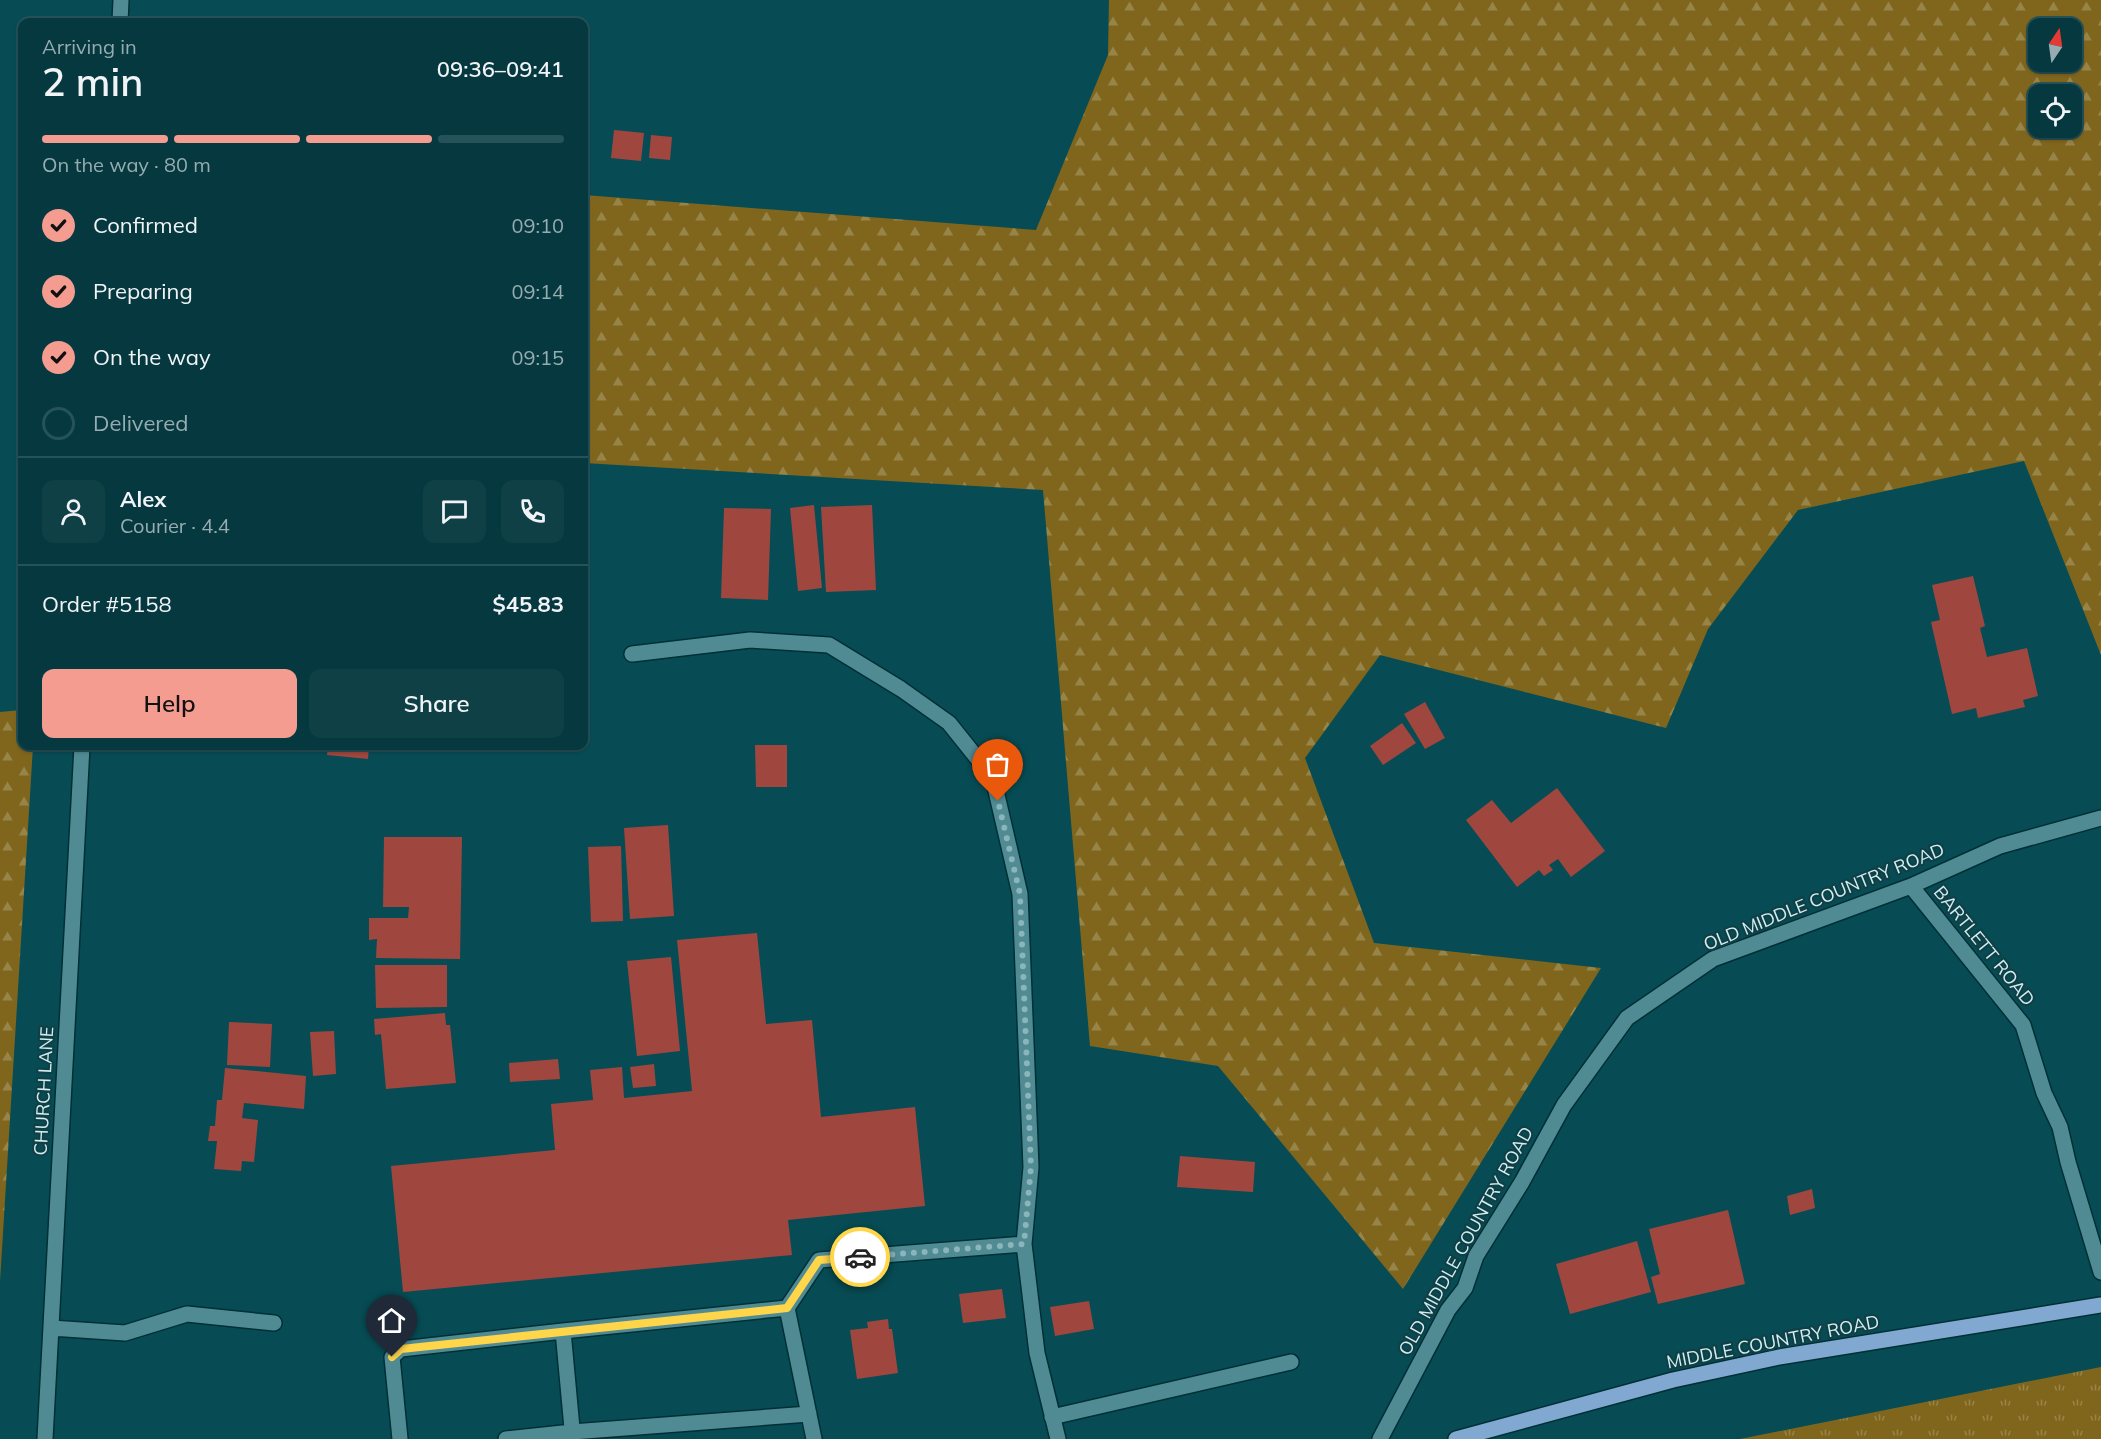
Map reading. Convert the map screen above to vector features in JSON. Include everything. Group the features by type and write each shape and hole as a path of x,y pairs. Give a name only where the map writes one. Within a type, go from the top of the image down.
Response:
{"main road":[{"name":"MIDDLE COUNTRY ROAD","path":"1456,1439 1673,1380 1779,1357 2101,1305"}],"street":[{"path":"120,18 121,0"},
{"path":"632,654 750,640 829,645 901,689 949,723 993,778 1020,894 1031,1167 1024,1244 1037,1353 1058,1439"},
{"name":"CHURCH LANE","path":"45,1439 82,750"},
{"name":"OLD MIDDLE COUNTRY ROAD","path":"1380,1439 1448,1310 1465,1288 1476,1256 1522,1182 1564,1105 1628,1018 1713,959 1911,886 2000,846 2101,818"},
{"name":"BARTLETT ROAD","path":"1911,886 2023,1025 2044,1093 2060,1126 2068,1162 2101,1272"},
{"path":"814,1439 787,1308 819,1260 1024,1244"},
{"path":"400,1439 392,1357 401,1349 787,1308"},
{"path":"51,1328 125,1333 187,1314 274,1323"},
{"path":"563,1331 572,1435"},
{"path":"1052,1417 1291,1362"},
{"path":"506,1439 809,1414"}],"green space":[{"path":"1109,0 2101,0 2101,655 2024,461 1798,510 1708,629 1666,728 1380,655 1305,758 1374,943 1601,968 1403,1289 1218,1066 1090,1046 1043,490 588,463 588,195 1036,230 1108,55"},
{"path":"18,710 18,750 33,750 0,1281 0,712"},
{"path":"2101,1367 2101,1439 1740,1439"}],"building":[{"path":"614,130 644,133 641,161 611,158"},
{"path":"651,135 672,137 670,160 649,158"},
{"path":"814,505 822,588 798,591 790,508"},
{"path":"872,505 876,590 826,592 821,507"},
{"path":"724,508 771,509 768,600 721,598"},
{"path":"1973,576 1985,626 1980,628 1987,657 2027,648 2038,696 2023,700 2025,707 1978,718 1976,708 1952,714 1931,622 1940,620 1932,585"},
{"path":"1425,702 1445,738 1425,749 1404,714"},
{"path":"1402,723 1416,743 1383,765 1370,746"},
{"path":"755,745 787,745 787,787 756,787"},
{"path":"328,750 369,750 368,759 327,755"},
{"path":"1557,788 1605,851 1571,877 1558,859 1549,865 1553,870 1544,876 1539,870 1517,887 1466,820 1492,800 1511,823"},
{"path":"668,825 674,916 630,919 624,828"},
{"path":"384,837 462,837 460,959 376,958 377,939 369,940 369,918 408,918 409,907 383,907"},
{"path":"621,846 623,921 591,922 588,847"},
{"path":"757,933 766,1024 812,1020 821,1117 915,1107 925,1206 788,1220 792,1255 403,1292 391,1166 555,1150 551,1104 593,1100 590,1070 622,1067 624,1098 692,1091 677,940"},
{"path":"671,957 680,1051 637,1056 627,961"},
{"path":"375,965 447,965 447,1007 376,1008"},
{"path":"445,1013 446,1025 450,1025 456,1083 386,1089 381,1034 375,1035 374,1019"},
{"path":"229,1022 272,1024 270,1067 227,1065"},
{"path":"334,1031 336,1074 313,1076 310,1032"},
{"path":"558,1059 560,1079 510,1082 509,1063"},
{"path":"654,1064 656,1086 633,1088 630,1067"},
{"path":"225,1068 306,1076 304,1109 244,1103 242,1118 258,1120 254,1162 242,1161 241,1171 214,1169 217,1141 208,1141 210,1126 215,1126 217,1100 222,1100"},
{"path":"1180,1156 1255,1162 1253,1192 1177,1187"},
{"path":"1812,1189 1815,1208 1790,1215 1787,1196"},
{"path":"1728,1210 1745,1284 1658,1304 1651,1277 1660,1274 1649,1229"},
{"path":"1637,1241 1651,1292 1570,1314 1556,1264"},
{"path":"1002,1289 1006,1318 963,1323 959,1294"},
{"path":"1089,1301 1094,1329 1055,1336 1050,1307"},
{"path":"888,1319 889,1329 892,1329 898,1373 857,1379 850,1330 868,1328 867,1322"}],"way so far":[{"path":"860,1257 1024,1244 1031,1167 1020,894 998,801"}],"route":[{"path":"392,1357 401,1349 787,1308 819,1260 860,1257"}]}
